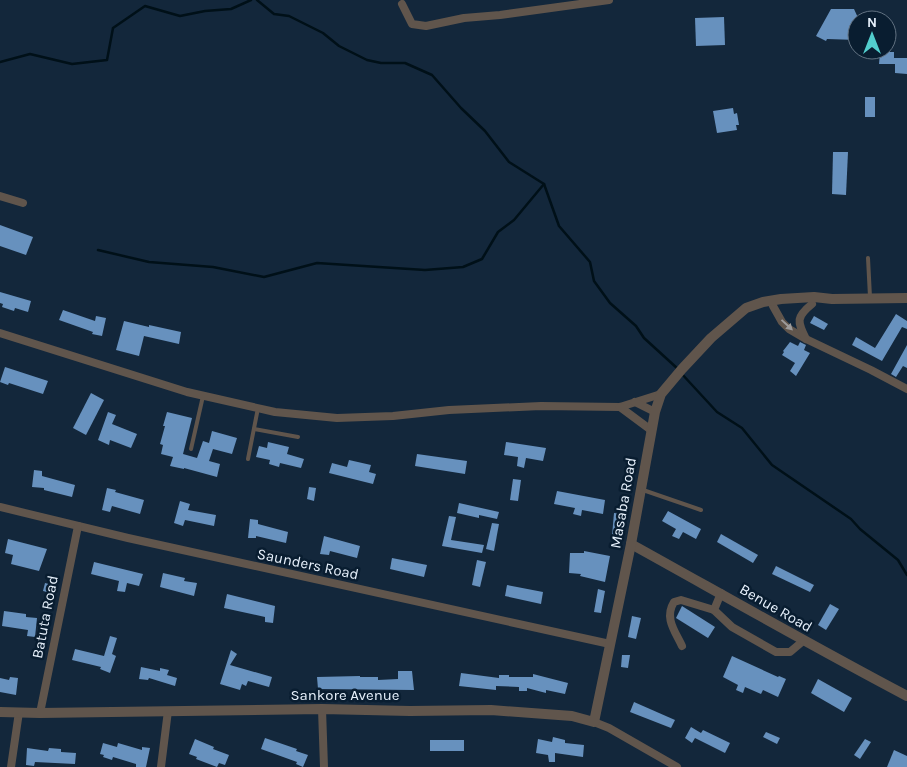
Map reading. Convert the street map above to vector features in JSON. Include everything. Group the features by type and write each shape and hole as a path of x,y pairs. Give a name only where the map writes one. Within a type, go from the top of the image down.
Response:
{"street":[{"path":"402,4 412,24 418,26 464,18 609,0"},
{"path":"0,196 23,203"},
{"name":"Masaba Road","path":"594,722 631,544 654,412 661,394 711,338 746,308 763,302 781,299 814,297 832,300"},
{"path":"735,318 773,306 822,303 832,300 907,298"},
{"path":"806,339 800,327 799,318 802,312 812,304"},
{"path":"773,306 782,322 789,329 907,389"},
{"path":"0,333 203,396 275,412 337,418 541,406 620,407 661,394"},
{"path":"635,402 654,412"},
{"path":"620,407 651,430"},
{"name":"Saunders Road","path":"0,507 610,644"},
{"name":"Batuta Road","path":"40,713 78,526"},
{"name":"Benue Road","path":"631,544 803,641 907,696"},
{"path":"714,610 722,594"},
{"path":"682,646 670,620 669,609 674,602 681,600 714,610 732,626 776,652 790,652 803,641"},
{"path":"322,709 324,767"},
{"name":"Sankore Avenue","path":"0,712 322,709 491,710 572,716 609,728 677,767"},
{"path":"161,767 168,711"},
{"path":"10,767 19,712"}],"lane":[{"path":"868,258 870,299"},
{"path":"191,449 203,396"},
{"path":"248,459 258,408"},
{"path":"254,429 298,437"},
{"path":"641,489 701,510"}],"building":[{"path":"831,9 854,9 847,10 847,40 827,39 826,41 816,36"},
{"path":"724,17 725,45 696,46 695,18"},
{"path":"907,58 907,74 895,73 895,64 879,64 879,60"},
{"path":"865,97 875,97 875,117 865,117"},
{"path":"733,108 734,114 737,113 739,125 736,125 737,130 717,133 713,111"},
{"path":"833,152 848,152 846,195 832,194"},
{"path":"0,225 33,237 26,255 0,246"},
{"path":"0,292 31,301 28,312 15,308 14,311 2,307"},
{"path":"63,310 95,321 96,316 106,318 102,336 92,334 93,332 59,320"},
{"path":"896,314 907,321 907,329 902,327 882,361 852,345 856,337 875,348"},
{"path":"814,316 828,324 824,330 810,323"},
{"path":"124,321 181,332 179,344 144,336 139,356 116,350"},
{"path":"790,342 798,346 800,342 806,345 804,350 810,353 796,376 790,371 795,363 782,355"},
{"path":"907,345 907,368 903,366 896,377 891,374"},
{"path":"5,367 48,381 43,394 0,382"},
{"path":"91,393 104,400 86,435 73,428"},
{"path":"108,412 116,415 112,424 137,434 131,448 110,440 109,445 98,440"},
{"path":"167,412 192,418 183,454 197,458 203,441 209,443 212,431 237,438 232,454 213,449 209,461 220,464 217,477 170,466 173,457 161,454 163,445 160,444"},
{"path":"268,442 289,447 287,454 304,459 301,468 280,463 279,467 269,464 270,460 256,457 259,446 267,448"},
{"path":"506,442 546,448 543,461 526,458 524,468 517,466 518,457 504,455"},
{"path":"417,454 467,461 465,474 415,466"},
{"path":"349,460 371,465 369,472 376,474 373,484 329,473 332,463 347,467"},
{"path":"34,470 42,471 42,476 75,485 72,497 44,490 44,488 32,487"},
{"path":"513,479 521,480 518,501 510,500"},
{"path":"309,487 316,488 314,501 307,499"},
{"path":"107,488 144,500 140,514 112,506 110,512 102,510"},
{"path":"557,491 605,500 603,514 582,510 581,516 573,514 575,508 554,504"},
{"path":"180,501 190,504 188,510 216,515 214,526 185,520 183,526 174,523"},
{"path":"459,503 499,512 497,519 479,515 479,518 457,513"},
{"path":"668,511 701,529 696,539 683,532 679,539 672,536 676,529 662,521"},
{"path":"614,513 624,514 621,537 612,536"},
{"path":"449,516 456,517 451,540 484,545 482,553 442,546"},
{"path":"250,519 258,520 258,524 288,532 286,543 256,536 256,538 248,538"},
{"path":"492,523 499,524 494,551 486,549"},
{"path":"721,534 758,555 753,563 717,542"},
{"path":"324,536 360,546 357,558 330,551 329,555 320,554"},
{"path":"8,539 47,549 39,571 11,564 13,555 5,553"},
{"path":"584,551 610,556 605,582 580,576 581,574 569,573 570,553 584,553"},
{"path":"392,558 427,565 424,577 390,569"},
{"path":"477,560 486,562 480,587 472,585"},
{"path":"94,562 143,574 139,586 127,583 125,592 117,591 119,581 91,574"},
{"path":"776,566 814,585 810,592 772,574"},
{"path":"163,573 185,578 184,581 197,583 194,596 160,587"},
{"path":"45,583 56,586 54,594 43,591"},
{"path":"507,585 543,592 541,604 505,596"},
{"path":"598,589 605,591 601,613 594,612"},
{"path":"227,594 275,606 273,623 265,622 265,617 224,608"},
{"path":"830,604 839,609 826,630 818,625"},
{"path":"682,606 715,627 708,638 676,618"},
{"path":"4,611 26,614 26,617 37,618 35,637 27,636 28,630 2,626"},
{"path":"632,616 641,618 636,639 628,637"},
{"path":"110,636 117,638 112,654 116,656 110,673 100,669 101,667 72,660 75,649 104,656"},
{"path":"231,650 237,654 230,665 272,677 269,687 248,681 246,686 242,684 240,690 220,684"},
{"path":"622,655 630,655 628,668 621,667"},
{"path":"732,656 786,679 778,697 763,690 761,694 745,687 743,693 736,690 738,685 723,677"},
{"path":"141,667 160,671 160,668 169,670 167,675 177,678 175,686 149,678 148,680 139,679"},
{"path":"398,671 412,671 414,690 318,689 317,677 360,676 378,677 378,680 398,679"},
{"path":"461,673 499,678 499,675 533,677 533,674 568,683 565,694 546,690 546,693 527,688 527,691 519,691 519,687 496,686 496,690 459,686"},
{"path":"10,677 18,678 16,695 0,692 0,678 9,680"},
{"path":"818,679 852,698 844,712 811,693"},
{"path":"634,702 675,720 671,728 630,712"},
{"path":"691,727 701,733 703,730 730,743 725,753 695,738 692,743 685,738"},
{"path":"766,732 780,738 777,744 763,737"},
{"path":"553,737 565,740 565,743 584,745 583,757 555,753 555,762 549,762 548,755 536,753 538,739 552,742"},
{"path":"265,738 297,749 296,751 308,755 303,767 296,764 297,762 261,749"},
{"path":"195,739 229,755 225,765 219,763 217,767 196,759 197,757 189,754"},
{"path":"865,739 871,742 860,759 854,755"},
{"path":"430,740 464,740 464,751 430,751"},
{"path":"103,743 117,747 118,743 142,750 142,747 150,748 146,767 136,767 136,764 113,757 112,760 103,757 104,755 100,754"},
{"path":"27,748 48,751 49,748 61,749 61,752 76,753 75,764 35,762 34,766 26,765"},
{"path":"894,750 907,756 907,767 887,767"}],"waterway":[{"path":"0,62 30,54 72,64 107,60 113,28 145,6 180,16 205,11 231,9 251,0"},
{"path":"257,0 274,14 289,16 323,33 339,46 367,60 381,63 405,63 432,75 461,108 485,131 509,162 544,184 559,226 590,262 594,281 610,303 636,326 644,338 678,369"},
{"path":"98,250 149,262 213,267 264,277 317,263 425,270 463,267 482,259 498,232 514,220 544,184"},
{"path":"681,373 717,412 742,428 772,465 851,519 860,529 898,560 907,575"}]}
